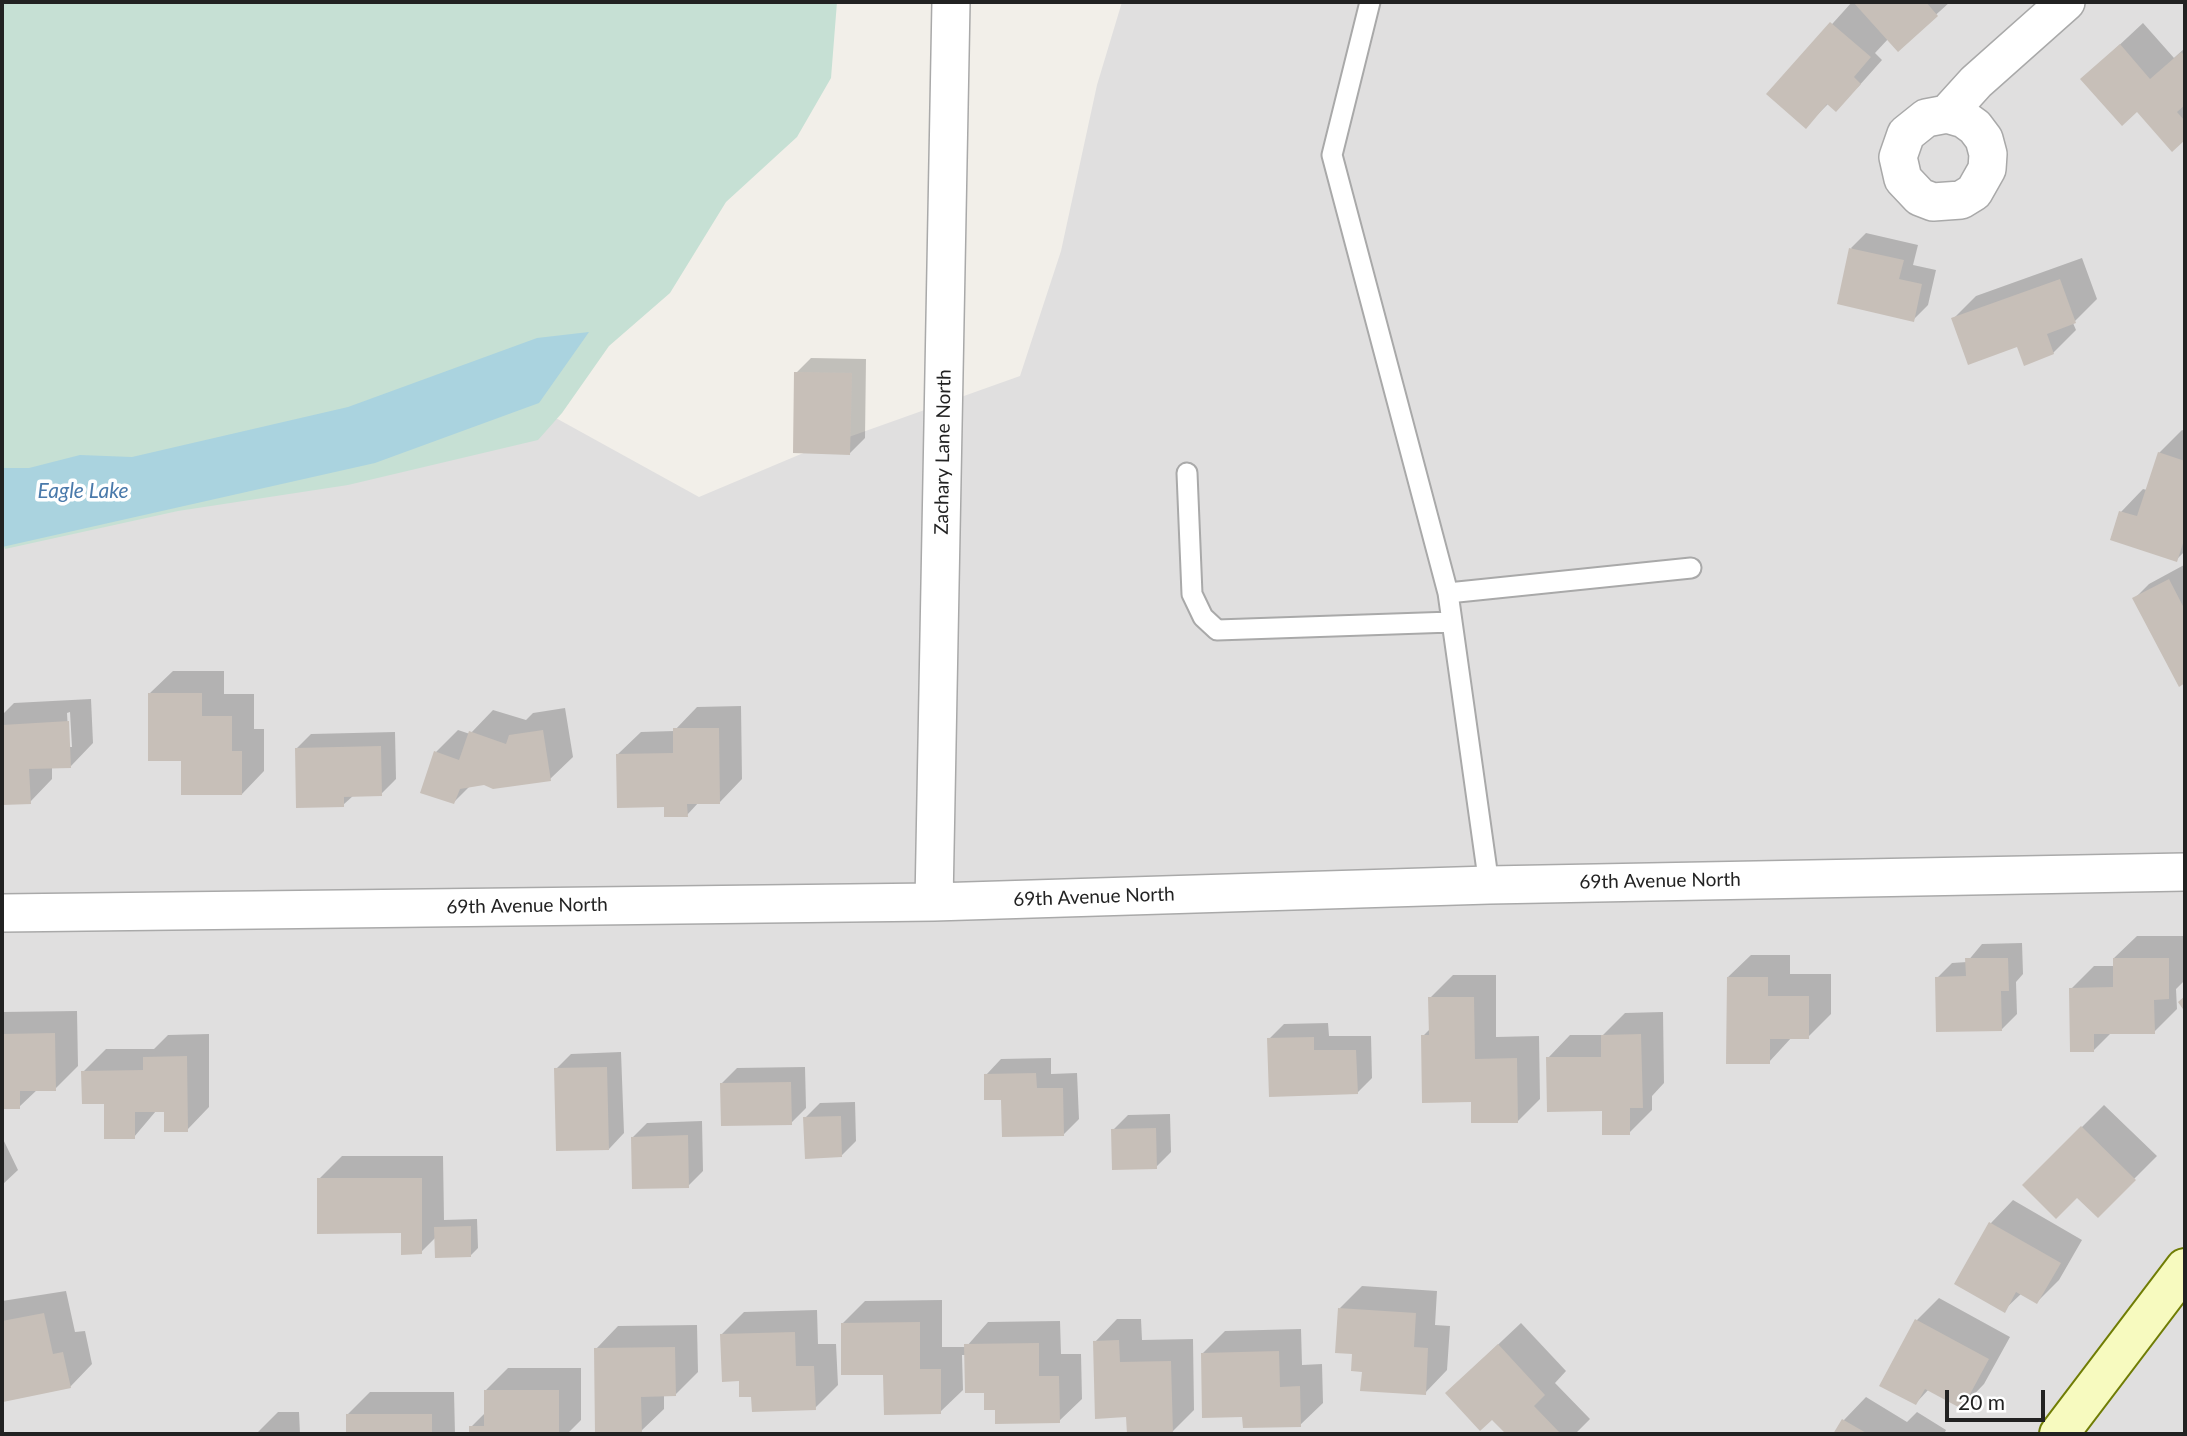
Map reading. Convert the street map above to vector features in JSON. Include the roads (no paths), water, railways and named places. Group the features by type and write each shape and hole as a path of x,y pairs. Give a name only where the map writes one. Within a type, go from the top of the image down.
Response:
{"street":[{"name":"Zachary Lane North","path":"934,902 951,2"},
{"path":"1947,114 1976,82 2066,2"},
{"name":"69th Avenue North","path":"2,913 934,902 1489,885 2165,870 2185,872"},
{"path":"2059,1434 2185,1268"}],"lane":[{"path":"1370,2 1332,155 1448,593 1489,885"},
{"path":"1187,474 1192,594 1203,617 1217,630 1452,622"},
{"path":"1448,593 1691,568"}],"water":[{"name":"Eagle Lake","path":"589,332 539,403 375,463 2,547 2,468 29,468 80,455 132,457 348,407 537,338"}]}
